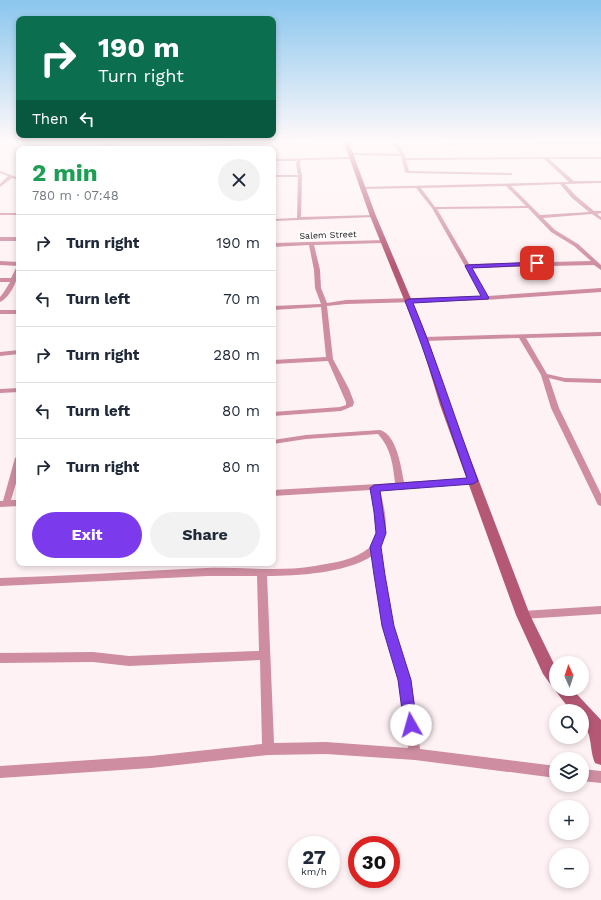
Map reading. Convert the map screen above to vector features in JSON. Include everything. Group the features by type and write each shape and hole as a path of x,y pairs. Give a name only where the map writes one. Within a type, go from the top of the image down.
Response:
{"street":[{"path":"299,219 300,182"},
{"path":"360,182 424,339 445,405 524,616 549,670"},
{"path":"362,188 601,182"},
{"path":"561,183 574,197 601,219"},
{"path":"508,185 538,217 554,231 576,246 601,268"},
{"path":"418,186 434,208 486,298"},
{"path":"434,208 528,207"},
{"path":"538,217 601,212"},
{"path":"0,214 16,214"},
{"path":"276,220 373,216"},
{"path":"0,239 16,239"},
{"name":"Salem Street","path":"276,245 383,241"},
{"path":"276,414 341,409 349,406 350,402 330,360 324,304 318,288 317,270 311,244"},
{"path":"468,266 594,262"},
{"path":"0,263 16,264"},
{"path":"0,300 6,295 12,286 16,274"},
{"path":"0,280 13,280"},
{"path":"276,308 316,306 324,304 486,298 601,290"},
{"path":"0,312 16,312"},
{"path":"424,339 601,334"},
{"path":"522,337 544,374 555,408 601,503"},
{"path":"0,354 16,352"},
{"path":"276,362 330,360"},
{"path":"544,374 565,380 601,381"},
{"path":"0,391 16,390"},
{"path":"276,442 306,437 380,432 389,439 393,450 400,486"},
{"path":"16,467 3,504 16,503"},
{"path":"276,494 473,481"},
{"path":"374,488 380,512 381,533 376,547 388,626 405,680 415,754"},
{"path":"0,582 286,572 328,568 357,558 376,547"},
{"path":"262,572 268,749"},
{"path":"524,616 601,610"},
{"path":"0,658 93,657 129,661 265,655"},
{"path":"568,696 574,704"},
{"path":"589,720 599,729 601,757"},
{"path":"0,772 151,762 268,749 326,748 415,754 549,771"},
{"path":"589,776 601,777"}],"route":[{"path":"411,725 405,680 388,626 380,575 376,547 381,533 380,512 374,488 473,481 445,405 424,339 409,301 486,298 468,266 537,263"}]}
